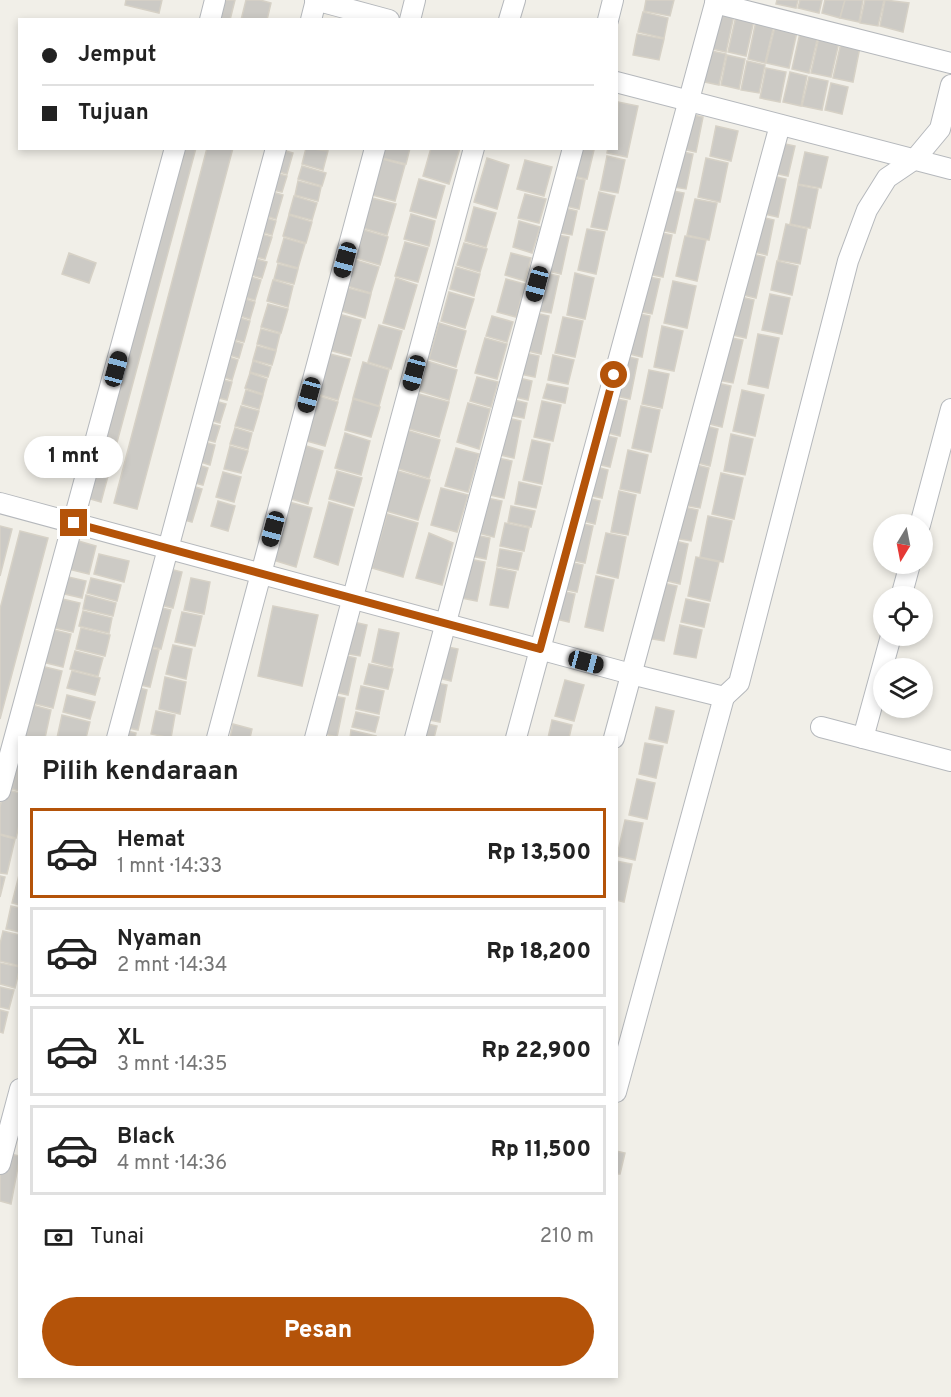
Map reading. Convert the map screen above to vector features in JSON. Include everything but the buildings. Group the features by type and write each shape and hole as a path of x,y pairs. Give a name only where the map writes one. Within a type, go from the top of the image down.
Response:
{"street":[{"path":"210,18 215,0"},
{"path":"312,18 316,0 382,18"},
{"path":"410,18 415,0"},
{"path":"510,18 515,0"},
{"path":"609,18 614,0"},
{"path":"517,736 715,1 951,63"},
{"path":"618,83 951,169"},
{"path":"618,1085 724,697 739,683 852,251 867,210 887,178 915,159 940,129 951,85"},
{"path":"615,736 780,125"},
{"path":"0,791 174,150"},
{"path":"118,736 275,150"},
{"path":"218,736 374,150"},
{"path":"316,736 473,150"},
{"path":"416,736 572,150"},
{"path":"923,514 951,410"},
{"path":"0,503 631,674 724,697"},
{"path":"863,738 888,646"},
{"path":"821,727 951,761"},
{"path":"0,1164 14,1096"}],"route":[{"path":"74,523 540,649 614,375"}]}
